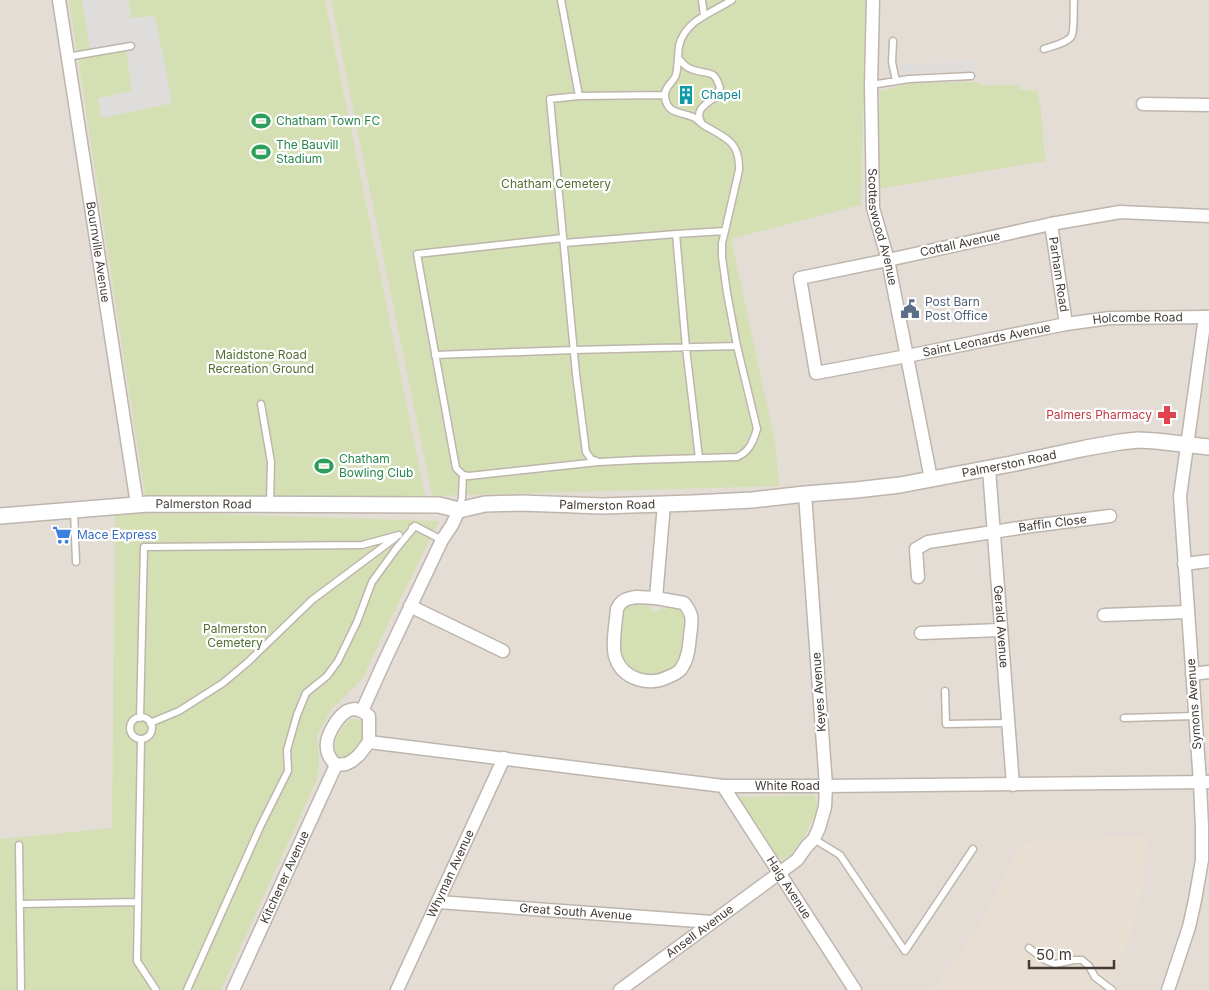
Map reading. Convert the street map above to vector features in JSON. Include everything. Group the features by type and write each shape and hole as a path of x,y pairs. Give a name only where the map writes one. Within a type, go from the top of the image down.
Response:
{"street":[{"name":"Bournville Avenue","path":"59,0 137,504"},
{"name":"Scotteswood Avenue","path":"873,0 871,80 873,208 888,260 931,479"},
{"path":"1143,104 1209,104"},
{"name":"Cottall Avenue","path":"816,373 800,278 1050,224 1120,212 1209,216"},
{"name":"Parham Road","path":"1050,224 1066,324"},
{"name":"Holcombe Road","path":"1066,324 1110,318 1207,317"},
{"name":"Symons Avenue","path":"1168,990 1190,927 1202,860 1204,783 1195,716 1180,496 1186,444 1207,317"},
{"name":"Saint Leonards Avenue","path":"816,373 1066,324"},
{"name":"Palmerston Road","path":"0,516 137,504 439,505 459,510 485,504 522,503 602,506 752,500 871,489 989,469 1120,442 1146,440 1209,447"},
{"name":"Gerald Avenue","path":"989,469 1013,785"},
{"name":"Keyes Avenue","path":"779,874 797,860 814,839 825,808 826,786 805,494"},
{"path":"656,598 664,504"},
{"path":"362,710 442,540 459,510"},
{"name":"Baffin Close","path":"918,577 916,549 928,542 1110,516"},
{"path":"1184,564 1209,561"},
{"path":"627,598 656,598 684,603 690,612 692,621 688,655 680,670 663,680 651,682 640,680 627,674 616,659 614,651 619,604 627,598"},
{"path":"410,606 504,651"},
{"path":"1104,615 1188,612"},
{"path":"921,633 1001,630"},
{"path":"1192,674 1209,672"},
{"path":"348,710 362,710 369,716 369,742 359,756 346,764 336,766 326,749 333,726 348,710"},
{"name":"White Road","path":"369,742 723,786 1204,783"},
{"name":"Whyman Avenue","path":"397,990 504,758"},
{"name":"Kitchener Avenue","path":"233,990 336,766"},
{"name":"Haig Avenue","path":"723,786 855,990"},
{"name":"Ansell Avenue","path":"620,990 779,874"},
{"name":"Great South Avenue","path":"438,902 712,922"}],"lane":[{"path":"561,0 579,96"},
{"path":"702,0 704,16"},
{"path":"462,475 469,476 599,462 737,457 747,451 754,439 757,430 737,346 722,257 722,243 740,160 732,142 694,118 673,112 667,105 665,95 669,84 676,76 679,47 683,35 693,23 732,0"},
{"path":"1044,49 1070,38 1073,33 1074,0"},
{"path":"893,41 892,62 896,81"},
{"path":"67,57 131,46"},
{"path":"678,58 691,69 713,74 718,80 720,88 717,95 699,112 702,124"},
{"path":"871,80 896,81 971,76"},
{"path":"599,462 591,459 586,452 574,350 550,99 579,96 665,95"},
{"path":"459,510 462,498 462,475 456,468 417,254 564,240 725,231"},
{"path":"676,234 686,348 699,458"},
{"path":"435,355 737,346"},
{"path":"261,404 271,462 270,505"},
{"path":"574,465 582,459 586,452"},
{"path":"74,510 76,562"},
{"path":"415,526 442,540"},
{"path":"150,723 179,711 222,683 248,662 312,600 415,526"},
{"path":"187,990 260,826 288,771 287,750 306,693 327,676 338,662 357,622 372,582 415,526"},
{"path":"140,718 144,547 362,545 399,536"},
{"path":"945,691 946,724 1008,723"},
{"path":"1124,718 1195,716"},
{"path":"136,718 140,718 148,720 151,730 147,737 141,739 134,737 130,730 131,723 136,718"},
{"path":"141,739 137,961 156,990"},
{"path":"814,839 840,856 905,951 973,849"},
{"path":"19,845 21,990"},
{"path":"20,904 138,902"},
{"path":"1029,948 1045,960 1055,964 1082,960 1090,966 1095,978 1112,990"}],"shaded area":[{"path":"0,0 1209,0 1209,990 0,990"},
{"path":"82,0 128,0 131,18 155,16 172,103 101,118 98,98 132,91 126,50 91,56"},
{"path":"975,61 975,71 903,73 902,64"},
{"path":"1209,677 1209,764 1203,681 1204,678"},
{"path":"1147,835 1141,897 1128,942 1106,990 931,990 950,968 987,912 1017,853 1028,842"}],"green space":[{"name":"Maidstone Road Recreation Ground","path":"69,0 325,0 426,501 145,495"},
{"name":"Chatham Cemetery","path":"331,0 866,0 861,205 731,239 775,442 779,486 432,496"},
{"path":"976,82 983,85 1019,85 1019,89 1037,91 1041,110 1045,161 877,189 880,91 913,83"},
{"name":"Palmerston Cemetery","path":"115,511 439,521 363,678 331,710 317,736 318,777 221,990 0,990 0,839 112,828"},
{"path":"648,602 650,609 655,612 663,608 664,604 678,606 683,610 687,618 682,657 676,666 660,676 636,675 621,661 618,639 621,612 626,604"},
{"path":"352,719 362,722 364,732 353,754 340,760 334,754 334,745 342,729"},
{"path":"814,795 817,803 810,825 794,851 784,859 778,857 740,802 741,797"}],"place":[{"name":"Chapel","path":"686,95"},
{"name":"Chatham Town FC","path":"261,121"},
{"name":"The Bauvill Stadium","path":"261,152"},
{"name":"Post Barn Post Office","path":"910,309"},
{"name":"Palmers Pharmacy","path":"1167,415"},
{"name":"Chatham Bowling Club","path":"324,466"},
{"name":"Mace Express","path":"62,535"}]}
